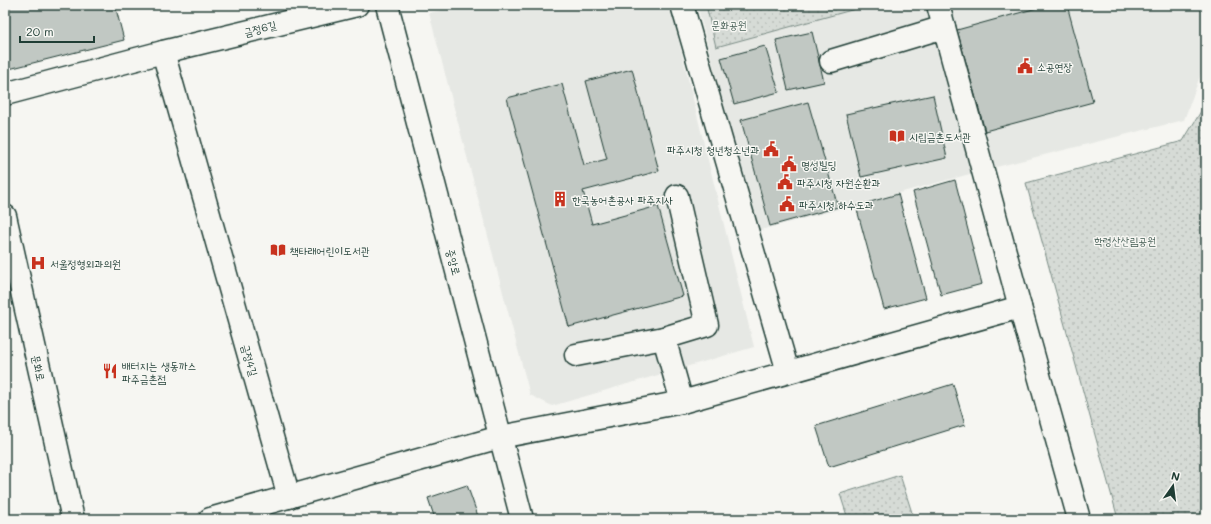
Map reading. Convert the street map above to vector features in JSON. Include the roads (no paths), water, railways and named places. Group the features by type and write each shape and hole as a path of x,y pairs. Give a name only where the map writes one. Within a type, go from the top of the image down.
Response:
{"street":[{"name":"금정6길","path":"5,94 163,52 357,5"},
{"name":"중앙로","path":"388,5 522,519"},
{"path":"682,5 788,372"},
{"path":"938,5 1079,519"},
{"path":"831,61 944,27"},
{"name":"금정4길","path":"163,52 289,497"},
{"path":"576,354 664,338 707,325 677,196"},
{"name":"문화로","path":"5,216 73,519"},
{"path":"210,519 500,437 682,402 1020,307"},
{"path":"664,338 682,402"}],"place":[{"name":"소공연장","path":"1025,66"},
{"name":"시립금촌도서관","path":"897,136"},
{"name":"파주시청 청년청소년과","path":"771,149"},
{"name":"명성빌딩","path":"789,164"},
{"name":"파주시청 자원순환과","path":"785,182"},
{"name":"한국농어촌공사 파주지사","path":"560,199"},
{"name":"파주시청 하수도과","path":"787,204"},
{"name":"책타래어린이도서관","path":"278,250"},
{"name":"서울정형외과의원","path":"38,263"},
{"name":"배터지는 생동까스 파주금촌점","path":"110,371"}],"park label":[{"name":"문화공원","path":"729,24"},
{"name":"학령산산림공원","path":"1125,240"}]}
